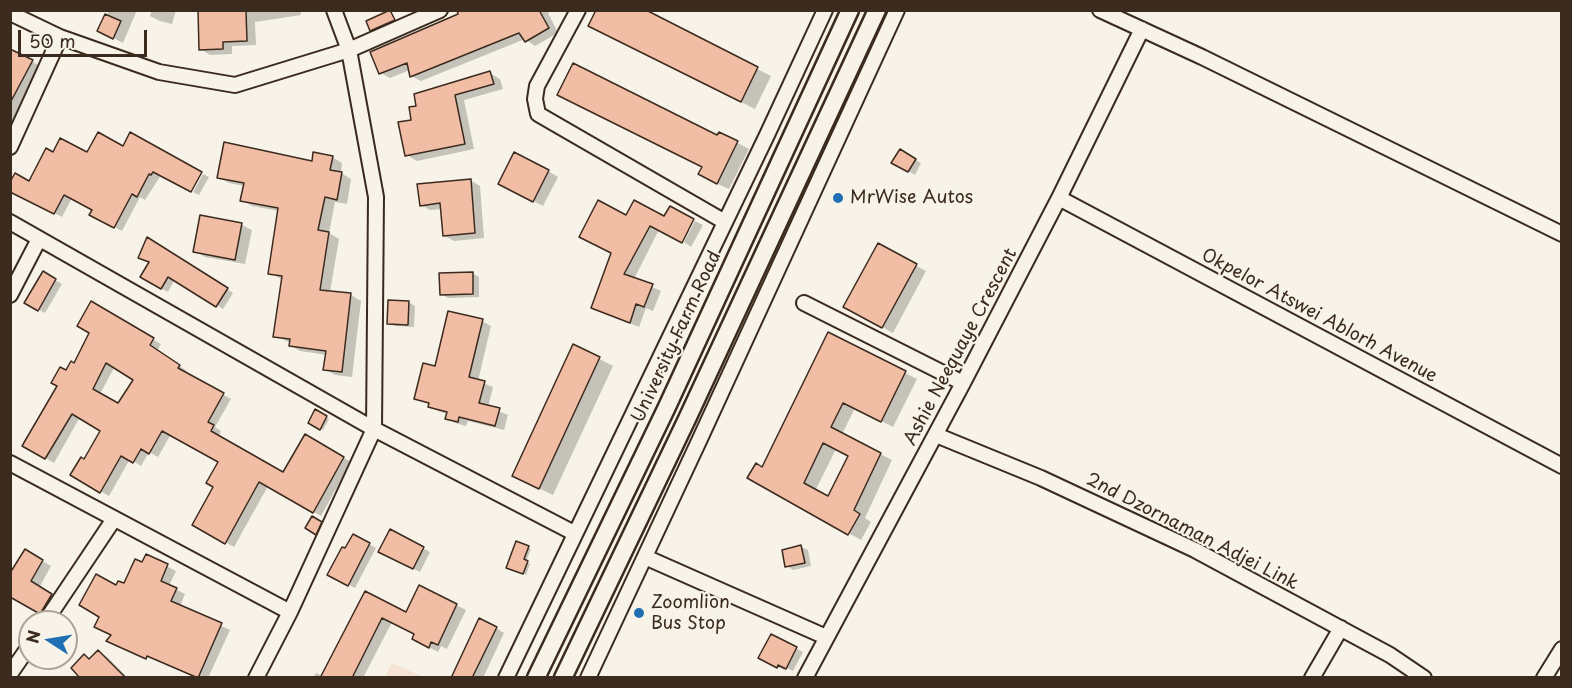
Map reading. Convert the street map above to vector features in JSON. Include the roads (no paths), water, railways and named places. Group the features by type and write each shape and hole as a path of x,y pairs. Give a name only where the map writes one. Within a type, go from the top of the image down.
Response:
{"street":[{"path":"256,678 290,612 374,429 375,197 349,50 334,10"},
{"path":"10,13 60,37 159,72 235,85 349,50 440,10"},
{"path":"578,10 537,86 535,99 538,114 725,222"},
{"path":"506,678 825,10"},
{"name":"University Farm Road","path":"536,678 666,409 850,10"},
{"path":"563,678 687,419 877,10"},
{"path":"588,678 897,10"},
{"path":"1100,10 1142,28 1562,234"},
{"name":"Ashie Neequaye Crescent","path":"805,678 936,435 1059,198 1142,28"},
{"path":"10,147 60,37"},
{"name":"Okpelor Atswei Ablorh Avenue","path":"1059,198 1562,466"},
{"path":"10,222 374,429 574,533"},
{"path":"10,295 39,239"},
{"path":"804,303 963,383"},
{"name":"2nd Dzornaman Adjei Link","path":"936,435 1041,478 1195,550 1390,655 1424,678"},
{"path":"10,463 290,612"},
{"path":"53,610 114,519"},
{"path":"645,557 826,637"},
{"path":"1312,678 1341,628"},
{"path":"1544,678 1562,649"}],"place":[{"name":"MrWise Autos","path":"838,198"},
{"name":"Zoomlion Bus Stop","path":"639,613"}]}
